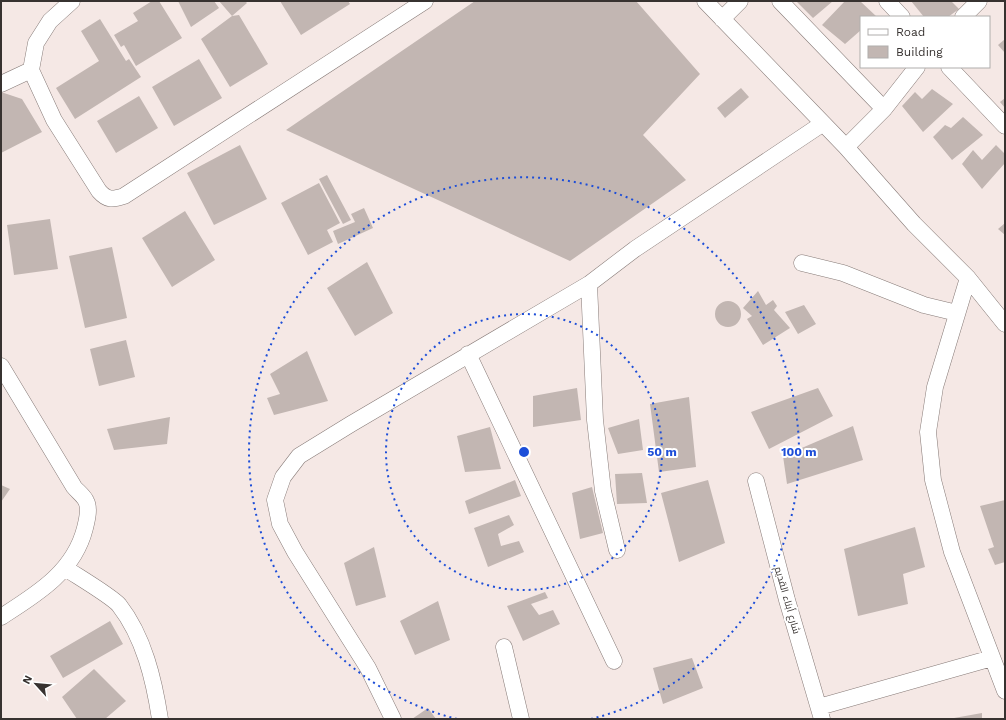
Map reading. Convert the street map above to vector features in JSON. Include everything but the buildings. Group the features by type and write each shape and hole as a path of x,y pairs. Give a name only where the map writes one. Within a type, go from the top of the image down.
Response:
{"street":[{"path":"72,1 50,21 36,43 31,70 54,120 99,191 106,198 113,200 124,196 425,1"},
{"path":"705,1 846,148 914,224 968,278 1003,317"},
{"path":"722,19 740,1"},
{"path":"780,1 884,109"},
{"path":"887,1 901,16"},
{"path":"965,16 979,1"},
{"path":"846,148 884,109 917,68"},
{"path":"950,68 1005,126"},
{"path":"1,84 31,70"},
{"path":"393,719 368,668 295,552 280,524 275,500 283,477 300,456 468,354 589,284 635,249 822,124"},
{"path":"802,263 844,273 924,305 957,313"},
{"path":"968,278 935,387 928,432 929,446 933,480 952,552 1005,691"},
{"path":"589,284 595,420 603,491 617,550"},
{"path":"468,354 614,661"},
{"path":"1,366 74,487 86,501 87,517 82,541 65,568 43,590 1,617"},
{"name":"شارع أبناء القديم","path":"756,481 787,600 821,713"},
{"path":"65,568 118,604 137,636 154,683 160,719"},
{"path":"504,647 521,719"},
{"path":"821,713 992,658"}]}
